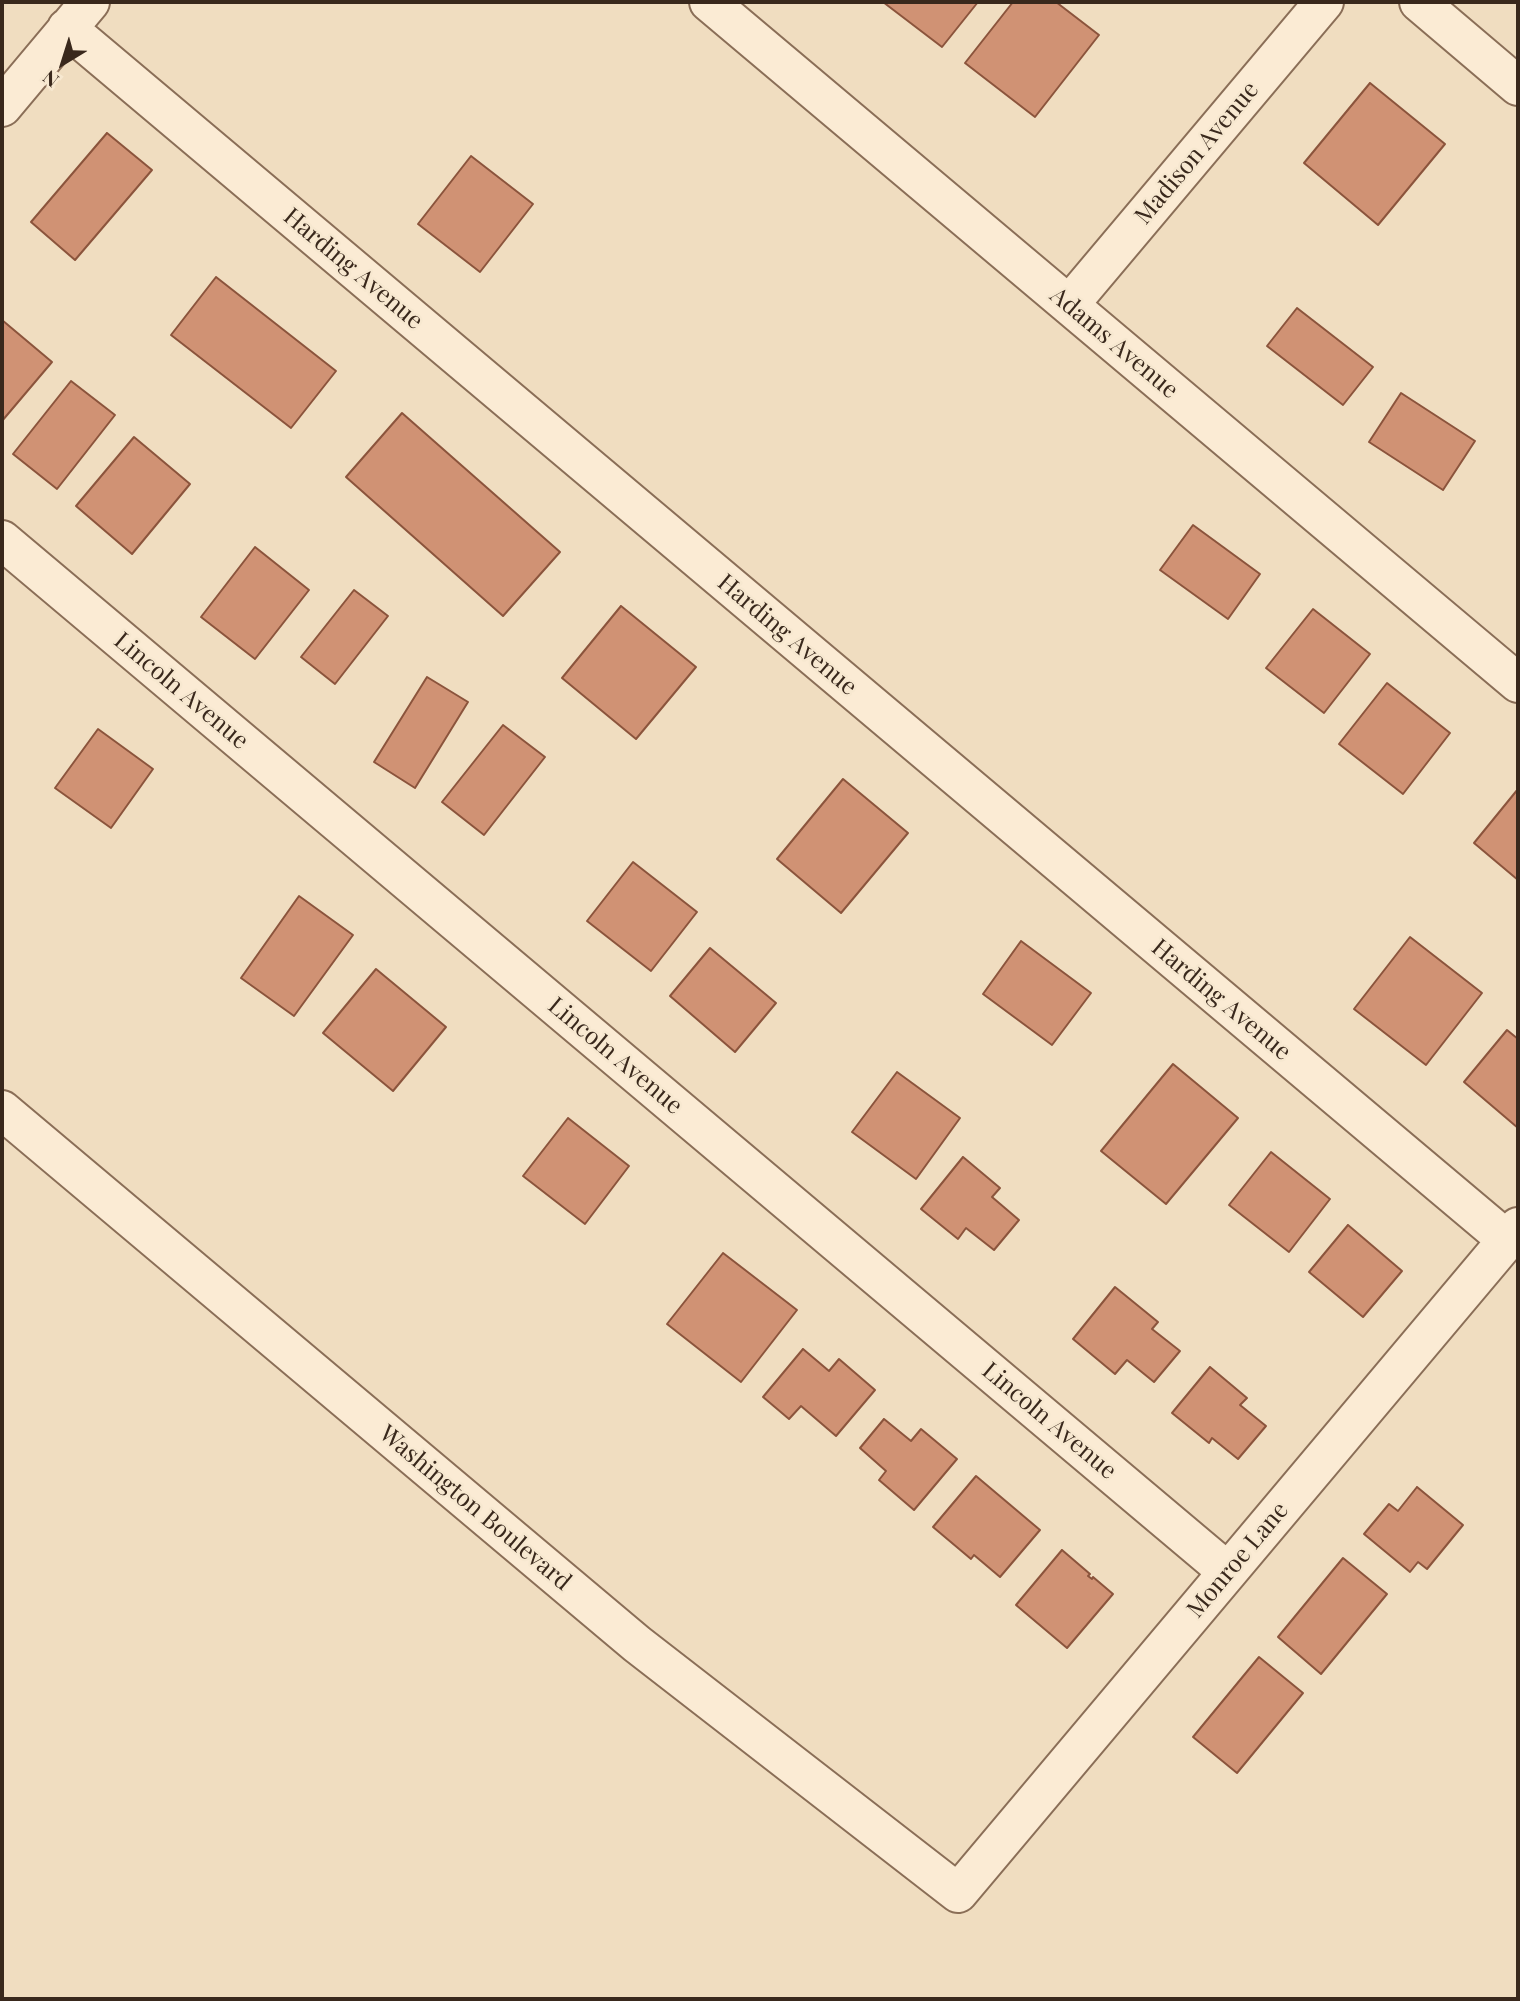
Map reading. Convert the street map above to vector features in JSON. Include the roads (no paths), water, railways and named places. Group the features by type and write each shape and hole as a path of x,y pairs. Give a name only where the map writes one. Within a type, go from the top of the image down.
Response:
{"street":[{"name":"Adams Avenue","path":"709,2 1518,683"},
{"name":"Madison Avenue","path":"1069,305 1324,2"},
{"path":"1419,2 1518,86"},
{"path":"2,107 79,15"},
{"name":"Harding Avenue","path":"79,15 1513,1234"},
{"name":"Lincoln Avenue","path":"2,540 1228,1572"},
{"name":"Washington Boulevard","path":"2,1110 638,1644 958,1893"},
{"name":"Monroe Lane","path":"958,1893 1513,1234"}]}
